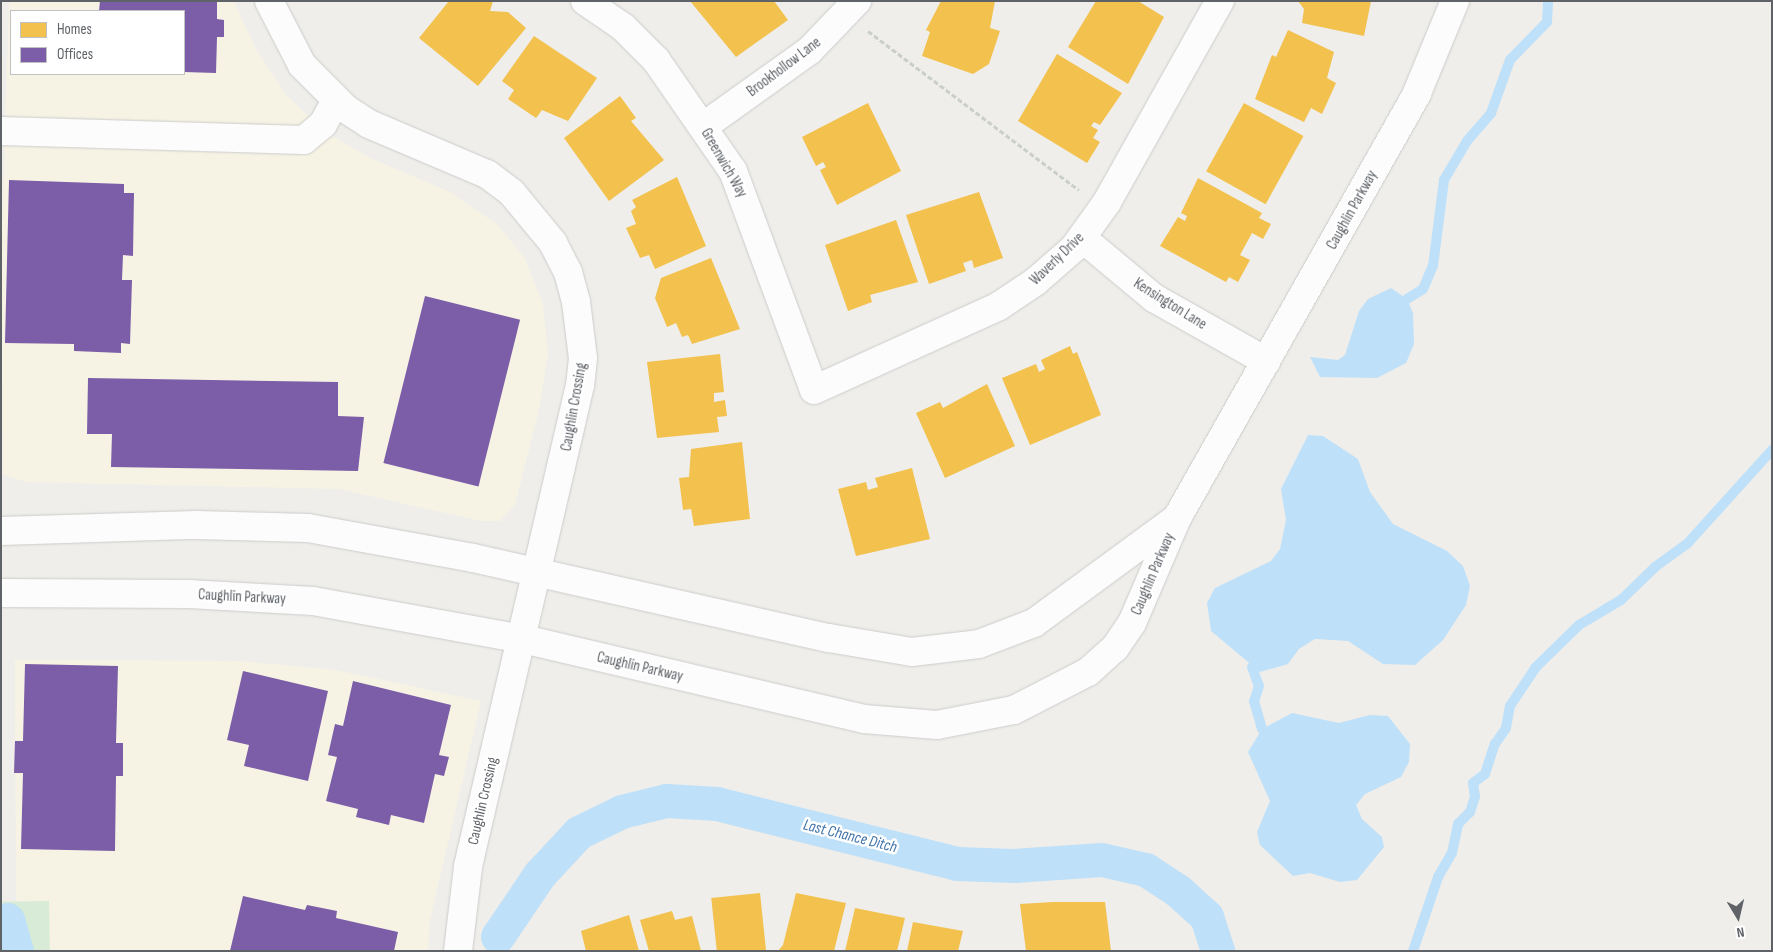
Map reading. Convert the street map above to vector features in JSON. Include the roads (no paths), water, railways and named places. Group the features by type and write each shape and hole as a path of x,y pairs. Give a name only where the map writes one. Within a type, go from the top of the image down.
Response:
{"street":[{"name":"Caughlin Crossing","path":"268,1 302,65 336,101 369,124 487,174 533,216 568,272 583,358 574,418 468,867 458,951"},
{"name":"Greenwich Way","path":"585,1 623,27 656,60 704,126 748,206 814,390"},
{"name":"Waverly Drive","path":"814,390 999,306 1035,282 1082,238 1107,202 1220,1"},
{"name":"Caughlin Parkway","path":"1,594 189,594 313,601 523,639 864,719 937,725 974,720 1052,694 1116,648 1149,591 1177,518 1417,93 1455,1"},
{"name":"Brookhollow Lane","path":"704,126 810,50 852,8"},
{"path":"1,131 304,140 323,124 336,101"},
{"name":"Kensington Lane","path":"1082,238 1154,298 1266,361"},
{"name":"Caughlin Parkway","path":"1,531 196,525 308,528 538,572 875,648 944,650 1008,636 1034,623 1177,518"}],"water":[{"path":"1391,288 1407,299 1413,313 1414,344 1406,363 1377,378 1320,377 1310,357 1338,360 1345,355 1359,311 1368,299"},
{"path":"1308,435 1323,436 1358,459 1370,492 1393,524 1447,551 1463,566 1470,586 1466,605 1443,640 1415,665 1383,664 1348,641 1315,639 1299,649 1288,664 1260,672 1211,631 1207,603 1215,588 1271,561 1280,549 1286,520 1281,489"},
{"path":"1292,713 1339,723 1370,715 1388,716 1410,744 1409,762 1401,777 1365,794 1356,805 1362,819 1382,837 1384,847 1357,880 1340,882 1310,873 1293,876 1260,845 1257,832 1270,801 1248,752 1262,729"}],"waterway":[{"path":"1407,299 1423,289 1433,266 1444,180 1467,141 1491,113 1510,60 1547,22 1548,1"},
{"path":"1413,951 1438,877 1452,853 1458,824 1470,812 1475,797 1473,783 1485,774 1495,744 1506,728 1510,706 1536,667 1579,625 1621,600 1655,567 1687,544 1772,450"},
{"path":"1252,667 1259,686 1254,701 1262,729"},
{"name":"Last Chance Ditch","path":"498,937 540,875 579,833 622,812 667,801 717,804 957,864 1014,866 1102,860 1146,870 1177,890 1207,917 1218,951"},
{"name":"Last Chance Ditch","path":"8,920 17,951"}]}
